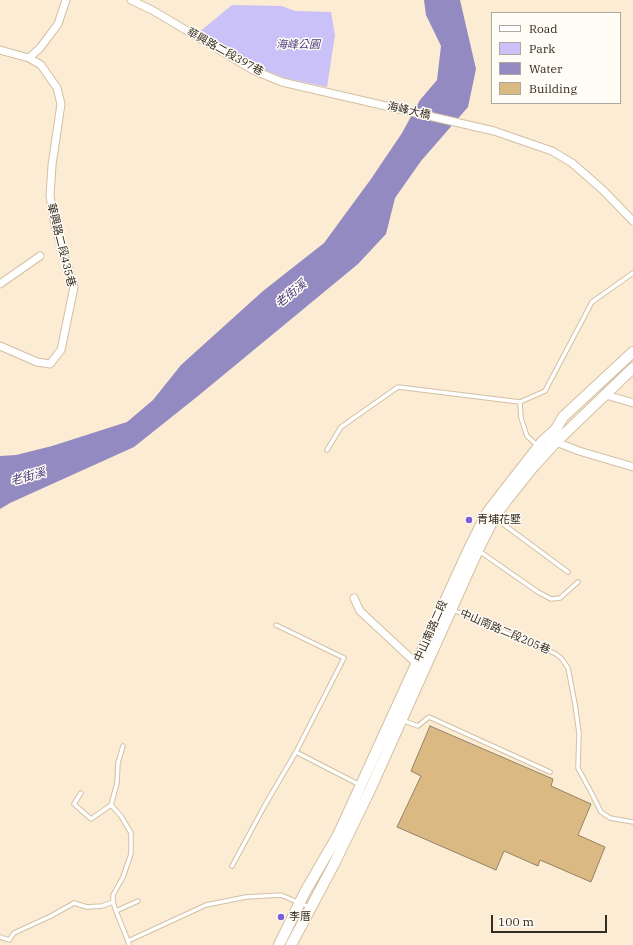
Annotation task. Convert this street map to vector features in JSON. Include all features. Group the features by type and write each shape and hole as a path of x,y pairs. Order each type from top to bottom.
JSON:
{"main road":[{"name":"中山南路二段","path":"291,945 334,864 370,790 417,664 478,550 500,496 539,446 556,430 564,417 633,352"},
{"name":"中山南路二段","path":"279,945 300,903 338,835 361,786 397,718 447,607 468,551 491,515 506,501 556,442 633,368"}],"street":[{"path":"0,50 29,58 40,48 58,24 66,0"},
{"name":"華興路二段397巷","path":"131,0 152,10 253,70 282,82 324,92"},
{"name":"華興路二段435巷","path":"0,346 37,362 50,364 61,350 74,287 55,226 50,196 52,165 61,104 57,88 41,65 29,58"},
{"name":"海峰大橋","path":"324,92 494,131 552,151 572,163 603,190 633,221"},
{"path":"0,284 40,256"},
{"path":"606,395 633,403"},
{"path":"556,442 579,451 633,467"},
{"path":"354,598 360,611 417,664"}],"lane":[{"path":"327,450 341,427 398,387 520,402 546,391 592,302 633,273"},
{"path":"520,402 521,418 527,436 539,446"},
{"path":"491,515 568,572"},
{"path":"478,550 538,592 551,599 560,598 578,582"},
{"name":"中山南路二段205巷","path":"447,607 556,654 562,659 568,668 576,711 579,733 578,768 601,812 610,818 633,822"},
{"path":"232,866 296,752 344,658 276,625"},
{"path":"397,718 418,726 429,717 550,772"},
{"path":"81,793 74,804 91,819 111,805 117,783 118,763 123,746"},
{"path":"296,752 361,786"},
{"path":"111,805 121,816 131,833 132,854 114,895 113,902 128,943 173,920 213,904 246,897 281,896 310,908"},
{"path":"116,911 138,901"},
{"path":"0,937 9,940 14,933 51,916 74,903 87,907 102,906 113,902"}],"green space":[{"name":"海峰公園","path":"232,5 282,6 295,11 331,12 335,35 327,87 285,78 254,66 198,33"}],"water":[{"name":"老街溪","path":"424,0 460,0 476,69 468,107 421,161 395,198 386,234 358,264 134,447 10,503 0,509 0,456 16,455 52,446 127,422 153,400 181,365 263,291 324,243 371,179 402,133 420,100 437,80 441,46 426,15"}],"building":[{"path":"430,726 553,779 551,786 591,804 578,835 605,847 591,882 540,860 538,866 504,851 496,870 397,827 421,776 411,771"}],"place":[{"name":"青埔花墅","path":"469,520"},
{"name":"李厝","path":"281,917"}]}
